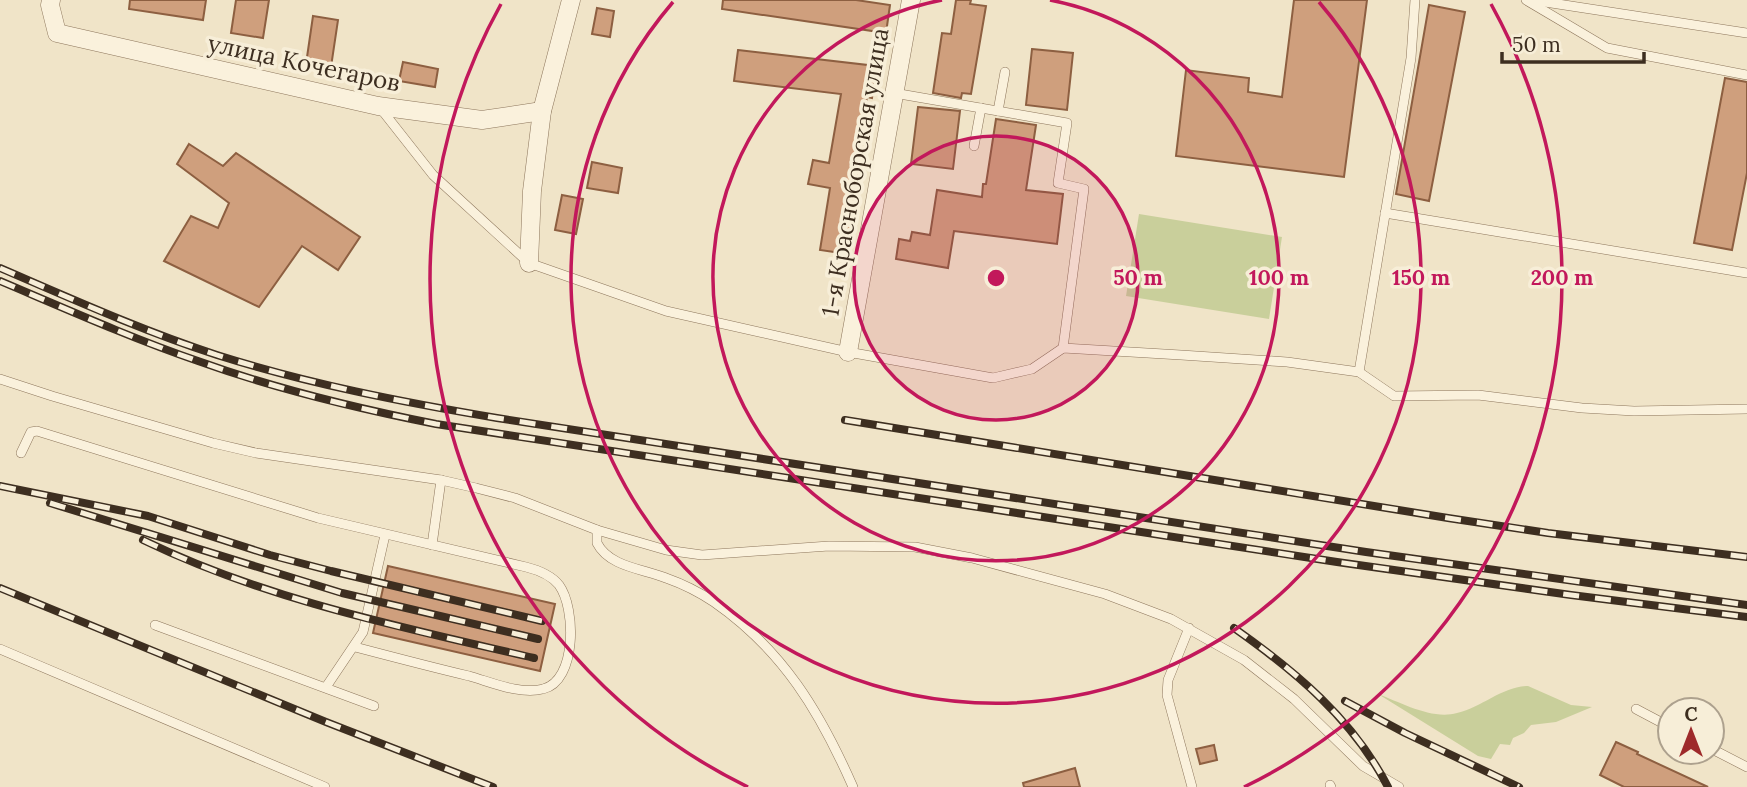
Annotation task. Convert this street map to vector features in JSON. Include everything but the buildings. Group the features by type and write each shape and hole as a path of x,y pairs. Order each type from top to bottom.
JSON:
{"street":[{"name":"улица Кочегаров","path":"51,0 57,33 378,106 482,120 542,111"},
{"path":"530,263 532,191 542,111 571,0"},
{"name":"1-я Красноборская улица","path":"848,352 911,0"}],"lane":[{"path":"1359,372 1411,58 1415,0"},
{"path":"1528,0 1747,33"},
{"path":"1528,0 1607,48 1747,75"},
{"path":"998,111 1005,72"},
{"path":"894,93 1067,123 1058,183 1084,189 1063,348"},
{"path":"378,106 433,176 530,263 666,311 848,352 992,377 1032,369 1063,348 1287,362 1359,372 1394,396 1478,395 1582,408 1634,411 1747,409"},
{"path":"974,146 981,108"},
{"path":"1385,213 1747,273"},
{"path":"0,379 224,446 441,480 515,498 597,530 666,550 702,555 829,546 932,549 1105,594 1138,605 1189,628 1244,660 1294,699 1363,766 1399,787"},
{"path":"22,453 31,432 37,431 318,518 539,571 558,584 569,611 572,632 565,666 552,685 543,689 522,689 355,647"},
{"path":"432,545 441,480"},
{"path":"597,530 597,543 606,555 692,589 750,629 791,674 805,694 835,745 853,787"},
{"path":"327,687 355,647 367,619 385,535"},
{"path":"155,625 374,706"},
{"path":"1189,628 1168,680 1167,695 1192,787"},
{"path":"0,649 325,787"},
{"path":"1636,709 1656,720"},
{"path":"1726,756 1747,767"}],"green space":[{"path":"1139,214 1282,237 1269,319 1126,296"},
{"path":"1528,686 1571,705 1592,707 1556,722 1531,725 1524,733 1513,738 1510,745 1500,744 1491,759 1478,756 1378,694 1417,710 1447,715 1466,710 1509,690"}],"railway":[{"path":"0,268 189,346 321,383 426,405 1366,552 1747,605"},
{"path":"0,281 123,333 227,371 316,397 436,424 1337,562 1747,617"},
{"path":"845,420 1448,518 1747,557"},
{"path":"0,486 148,516 270,555 542,621"},
{"path":"50,503 342,593 538,639"},
{"path":"143,540 190,561 286,596 385,623 534,658"},
{"path":"0,588 326,722 493,787"},
{"path":"1234,628 1279,661 1321,698 1358,740 1388,787"},
{"path":"1345,701 1405,733 1519,787"}]}
